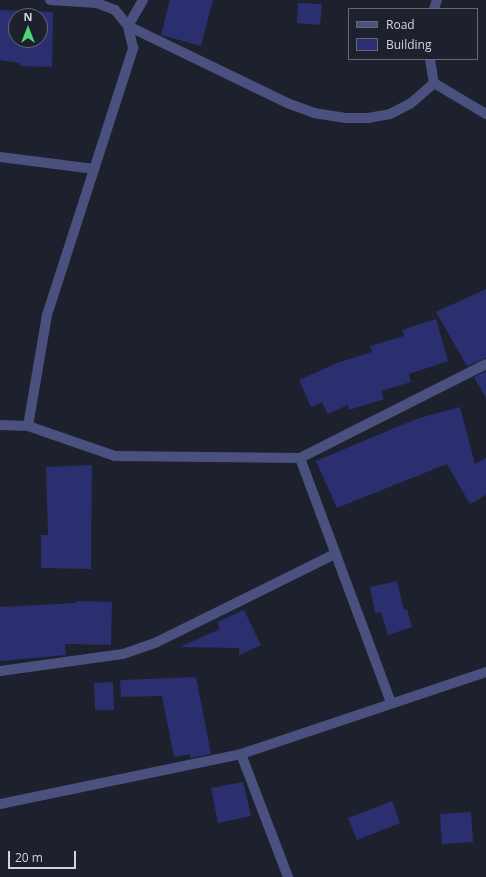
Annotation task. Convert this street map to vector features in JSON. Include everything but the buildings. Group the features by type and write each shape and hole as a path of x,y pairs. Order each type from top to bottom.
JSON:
{"street":[{"path":"50,0 97,3 115,10 128,26 287,103 314,113 346,118 368,118 390,114 410,104 434,83"},
{"path":"28,426 47,315 133,48 128,26 143,0"},
{"path":"430,60 434,83 486,114"},
{"path":"0,157 94,169"},
{"path":"0,425 28,426 116,456 300,458 486,364"},
{"path":"300,458 391,703"},
{"path":"0,671 123,654 157,642 335,554"},
{"path":"0,804 241,754 486,672"},
{"path":"241,754 288,877"}]}
